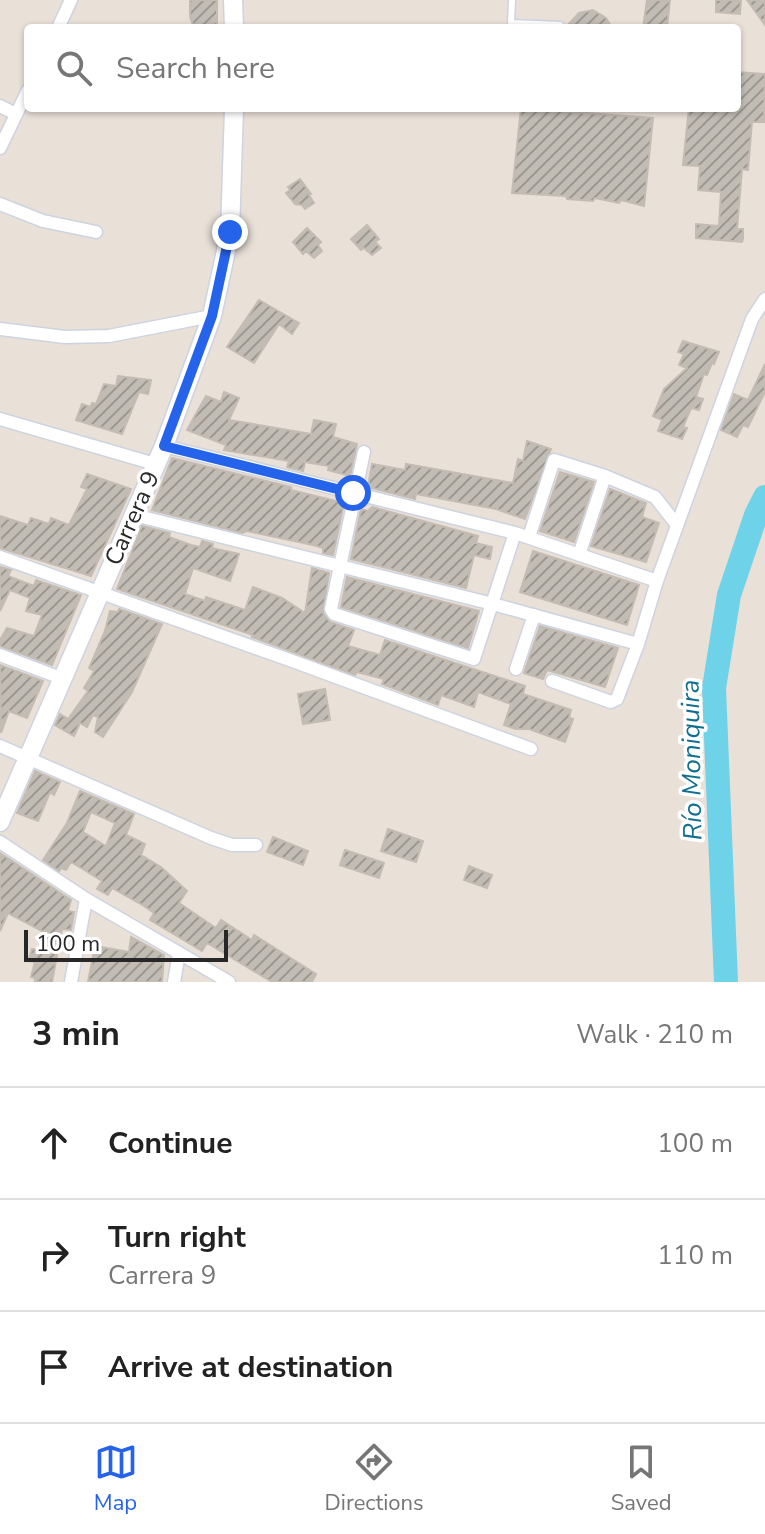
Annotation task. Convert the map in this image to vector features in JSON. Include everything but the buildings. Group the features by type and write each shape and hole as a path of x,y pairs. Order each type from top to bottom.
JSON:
{"main road":[{"path":"233,0 234,24"},
{"name":"Carrera 9","path":"0,822 164,446 212,316 230,232 234,112"}],"street":[{"path":"60,24 71,0"},
{"path":"0,148 24,98"},
{"path":"0,106 16,114"},
{"path":"0,204 43,221 96,232"},
{"path":"552,681 615,701 638,644 657,581 752,319 765,299"},
{"path":"0,329 65,337 109,336 212,316"},
{"path":"0,419 155,464"},
{"path":"164,446 515,533 657,581"},
{"path":"364,452 353,493 331,612 471,659 477,657 515,533"},
{"path":"529,537 554,460 605,476 655,497 677,525"},
{"path":"579,555 605,476"},
{"path":"134,515 493,604 638,644"},
{"path":"0,557 531,749"},
{"path":"516,669 534,615"},
{"path":"0,655 61,678"},
{"path":"0,746 211,838 232,845 256,845"},
{"path":"0,842 86,899 223,980"},
{"path":"71,982 86,899"},
{"path":"174,982 179,953"}],"lane":[{"path":"512,0 511,23 536,24"}],"waterway":[{"name":"Río Moniquira","path":"726,982 714,688 729,595 765,497"}],"route":[{"path":"230,232 212,316 164,446 353,493"}]}
